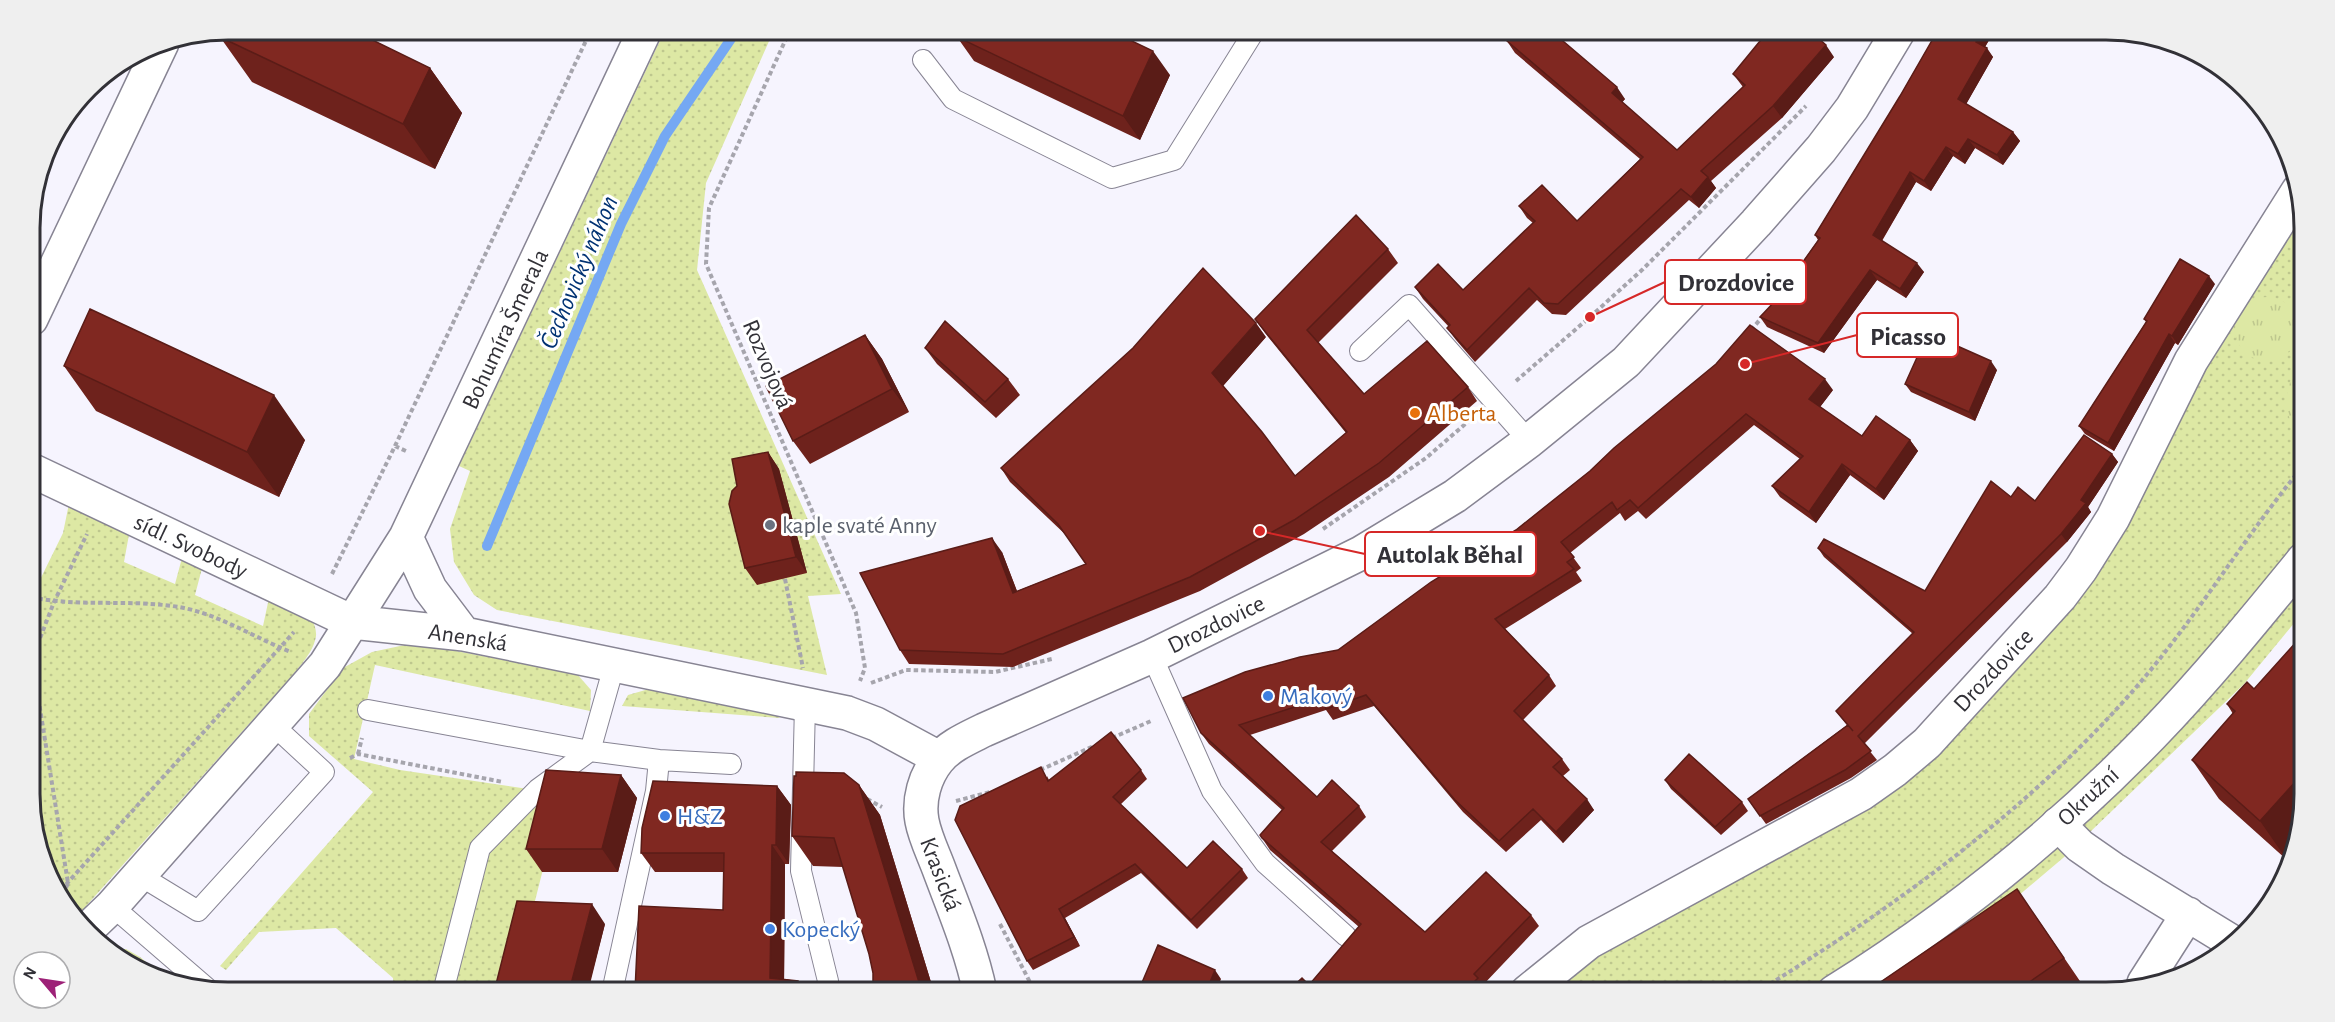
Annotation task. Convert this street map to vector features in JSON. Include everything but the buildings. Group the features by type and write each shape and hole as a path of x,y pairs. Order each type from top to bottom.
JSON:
{"street":[{"name":"Bohumíra Šmerala","path":"352,622 406,537 640,41"},
{"name":"Drozdovice","path":"939,758 959,743 984,730 1152,656 1370,547 1455,496 1529,441 1626,362 1748,232 1821,148 1852,108 1892,41"},
{"path":"41,298 156,55"},
{"name":"Drozdovice","path":"1540,981 1589,942 1861,794 1927,743 2060,597 2081,569 2113,518 2191,360 2292,200"},
{"name":"sídl. Svobody","path":"41,475 352,622"},
{"path":"406,537 430,589 464,634"},
{"name":"Okružní","path":"1850,981 1964,901 2058,824 2109,777 2190,695 2294,571"},
{"path":"101,917 325,665 352,622"},
{"name":"Anenská","path":"352,622 464,634 614,666 805,691 939,758"},
{"name":"Krasická","path":"939,758 928,776 921,796 921,820 969,951 977,982"},
{"path":"2058,824 2089,853 2226,938"},
{"path":"2148,977 2188,914"}],"lane":[{"path":"923,60 952,99 1112,178 1174,160 1248,41"},
{"path":"1360,351 1409,305 1529,441"},
{"path":"1152,656 1212,791 1265,863 1346,936"},
{"path":"446,982 480,848 538,789 590,751 614,666"},
{"path":"805,691 801,871 828,982"},
{"path":"368,710 590,751 660,760 731,764"},
{"path":"139,875 198,911 324,772 272,724"},
{"path":"614,982 656,791 660,760"},
{"path":"101,917 192,978"}],"path":[{"path":"65,886 316,605 395,446 586,41"},
{"name":"Rozvojová","path":"785,41 709,208 705,264 856,614 865,669 858,688 906,670 995,672 1061,657"},
{"path":"1320,531 1426,458 1590,317 1643,269 1812,100"},
{"path":"395,446 440,468"},
{"path":"1774,981 1869,921 1903,896 1983,834 2063,762 2130,694 2165,654 2294,479"},
{"path":"41,636 54,602 102,504"},
{"path":"785,579 805,691"},
{"path":"41,599 54,602 117,602 183,608 206,614 280,648"},
{"path":"41,715 68,883 66,887"}],"green space":[{"path":"660,41 769,41 706,183 697,270 841,594 808,596 827,675 497,610 474,595 454,562 450,529 470,471 459,466"},
{"path":"2294,225 2294,623 2244,684 2063,858 1948,955 1912,981 1561,981 1610,942 1900,787 2073,605 2209,348"},
{"path":"2261,297 2273,297 2290,306 2294,311 2294,347 2290,352 2273,361 2261,361 2244,352 2235,335 2235,323 2244,306"},
{"path":"2294,373 2293,427 2287,409 2287,400"},
{"path":"72,489 132,518 124,562 175,584 186,543 206,553 195,595 263,626 272,584 307,613 312,620 316,636 310,653 291,677 82,912 55,865 42,818 41,578 63,533"},
{"path":"414,643 577,674 591,690 590,711 375,665 354,759 400,770 562,794 515,982 393,982 393,978 336,928 259,932 226,970 220,966 373,792 309,736 309,714 343,668 372,652"},
{"path":"649,689 770,712 780,718 622,706 628,695"},
{"path":"124,949 126,949 145,961 135,956"}],"waterway":[{"name":"Čechovický náhon","path":"487,546 621,224 665,136 730,41"}],"place":[{"name":"Drozdovice","path":"1590,317"},
{"name":"Picasso","path":"1745,364"},
{"name":"Alberta","path":"1415,413"},
{"name":"kaple svaté Anny","path":"770,525"},
{"name":"Autolak Běhal","path":"1260,531"},
{"name":"Makový","path":"1268,696"},
{"name":"H&Z","path":"665,816"},
{"name":"Kopecký","path":"770,929"}]}
